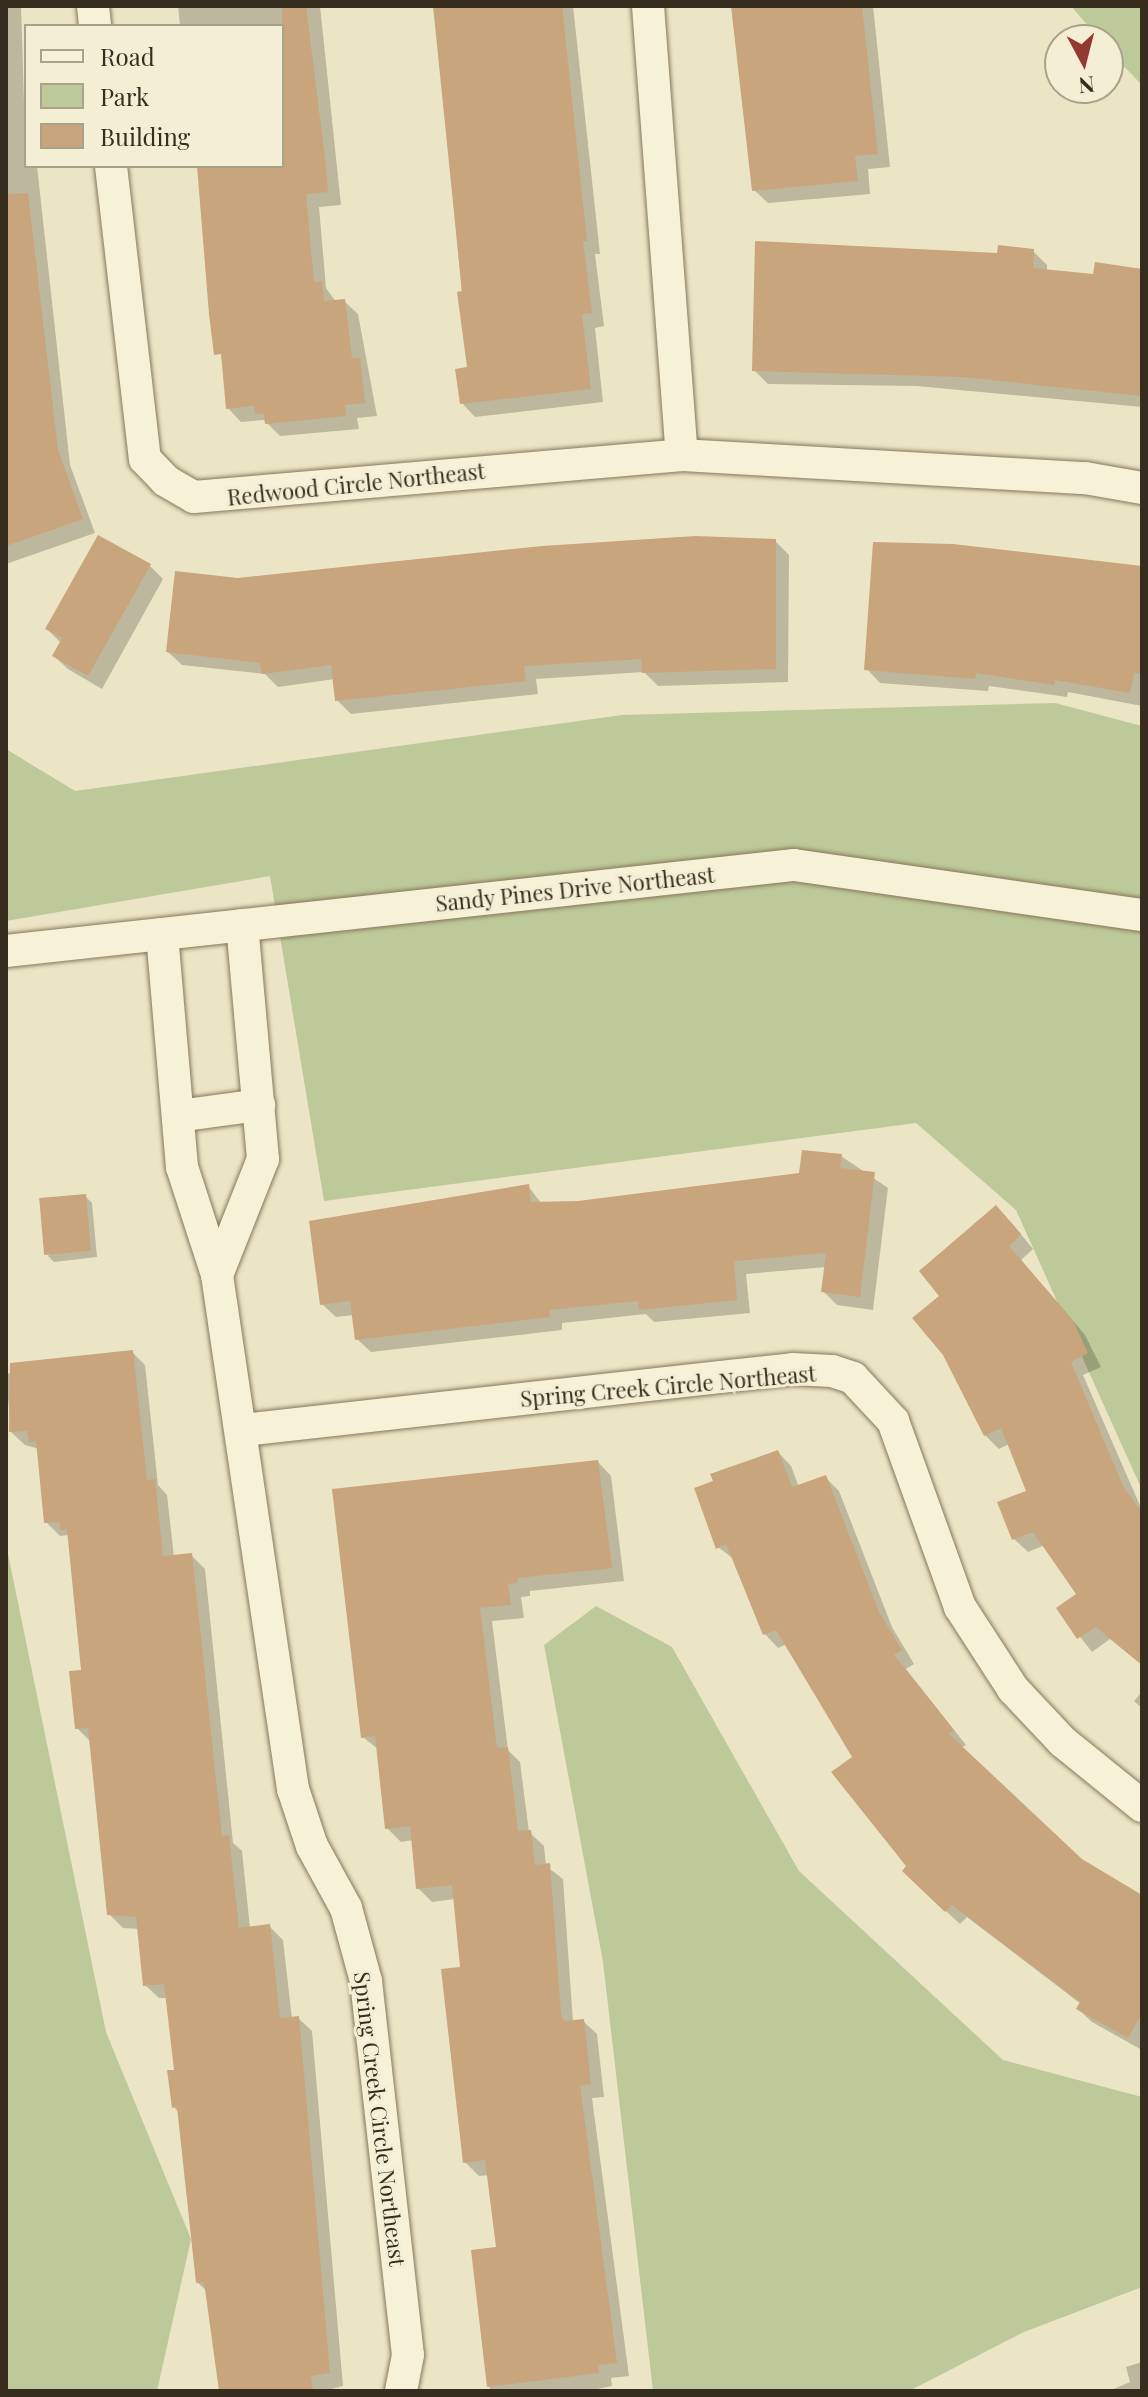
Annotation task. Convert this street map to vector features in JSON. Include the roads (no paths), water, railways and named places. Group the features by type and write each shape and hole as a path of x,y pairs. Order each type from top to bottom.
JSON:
{"street":[{"path":"648,6 682,455"},
{"name":"Redwood Circle Northeast","path":"111,168 145,459 166,481 194,497 682,455 1085,478 1142,488"},
{"name":"Sandy Pines Drive Northeast","path":"6,951 794,865 1142,915"},
{"path":"217,1275 263,1159 242,925"},
{"name":"Spring Creek Circle Northeast","path":"162,934 182,1167 217,1275 243,1430 293,1789 312,1846 346,1908 366,1981 408,2355 401,2391"},
{"path":"178,1116 259,1105"},
{"name":"Spring Creek Circle Northeast","path":"243,1430 793,1369 832,1371 853,1378 893,1421 960,1607 1013,1689 1063,1742 1142,1806"}]}
